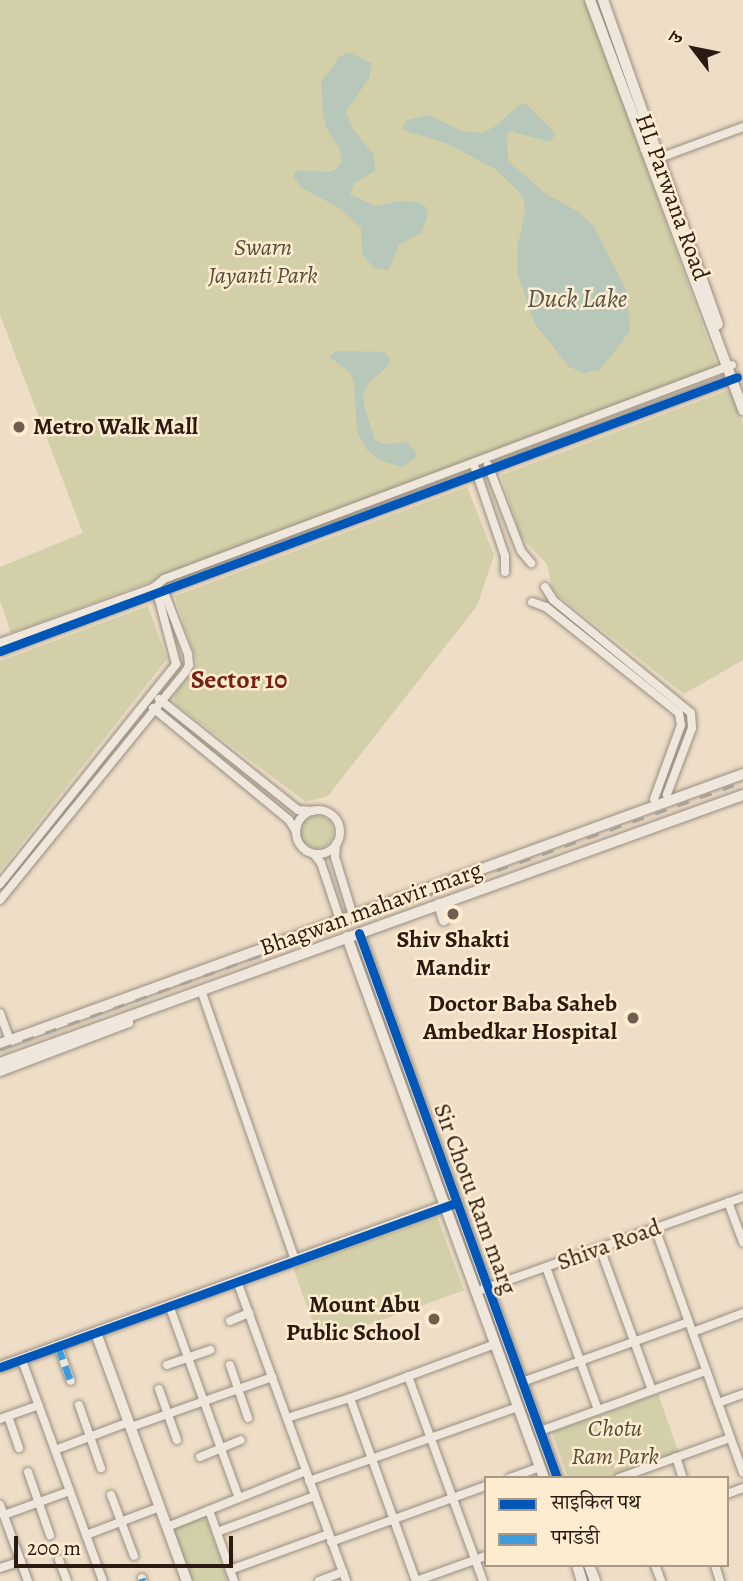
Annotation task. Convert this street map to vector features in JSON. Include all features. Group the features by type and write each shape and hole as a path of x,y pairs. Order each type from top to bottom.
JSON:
{"street":[{"path":"0,643 730,366 590,0"},
{"name":"HL Parwana Road","path":"603,0 734,378 743,393"},
{"path":"659,158 743,127"},
{"path":"0,651 734,378 743,410"},
{"path":"486,459 521,551 531,563"},
{"path":"474,464 505,556 505,572"},
{"path":"0,884 154,695 176,664 155,593 159,583"},
{"path":"545,587 553,600 691,713 692,728 667,794"},
{"path":"0,900 190,665 164,592"},
{"path":"532,603 546,607 679,713 681,725 654,799"},
{"path":"154,695 298,810 326,812 335,819 340,832 335,857 353,916"},
{"path":"147,702 289,820 300,845 314,854 321,863 340,920"},
{"name":"Bhagwan mahavir marg","path":"5,1042 743,774"},
{"name":"Bhagwan mahavir marg","path":"0,1063 439,904 565,864 743,795"},
{"path":"296,831 302,818 313,811"},
{"path":"314,854 327,852 336,844"},
{"path":"439,904 444,920"},
{"name":"Sir Chotu Ram marg","path":"359,933 450,1205"},
{"name":"Sir Chotu Ram marg","path":"347,937 481,1290 522,1382 556,1476"},
{"path":"201,990 295,1260"},
{"path":"100,1007 107,1024"},
{"path":"0,1013 5,1042"},
{"path":"0,1072 129,1023 129,1016"},
{"name":"Shiva Road","path":"481,1290 743,1197"},
{"path":"728,1202 743,1242"},
{"path":"0,1367 450,1205"},
{"path":"656,1228 743,1473"},
{"path":"600,1248 652,1390"},
{"path":"546,1267 597,1410"},
{"path":"237,1281 344,1577 319,1581"},
{"name":"Sir Chotu Ram marg","path":"481,1290 495,1344 542,1472"},
{"path":"169,1305 239,1498"},
{"path":"230,1321 249,1313"},
{"path":"693,1332 743,1313"},
{"path":"522,1382 689,1322"},
{"path":"96,1333 187,1581"},
{"path":"287,1418 350,1398 495,1344"},
{"path":"58,1346 71,1381"},
{"path":"167,1365 210,1350"},
{"path":"22,1360 86,1535 99,1580"},
{"path":"230,1365 247,1418"},
{"path":"540,1431 706,1371"},
{"path":"408,1376 482,1581"},
{"path":"55,1450 90,1436 168,1414 272,1377"},
{"path":"159,1390 177,1440"},
{"path":"718,1403 743,1394"},
{"path":"350,1398 416,1581 484,1557"},
{"path":"19,1448 4,1418 38,1405"},
{"path":"79,1405 101,1468"},
{"path":"167,1527 239,1498 372,1458 518,1406"},
{"path":"624,1476 730,1437"},
{"path":"200,1457 241,1440"},
{"path":"676,1457 683,1476"},
{"path":"28,1472 50,1535"},
{"path":"521,1476 542,1472"},
{"path":"230,1570 394,1519 484,1487"},
{"path":"4,1515 70,1491"},
{"path":"111,1495 134,1556"},
{"path":"217,1532 315,1496"},
{"path":"0,1505 28,1581"},
{"path":"86,1535 160,1507"},
{"path":"209,1510 234,1581"},
{"path":"59,1560 67,1581"},
{"path":"0,1569 21,1561"}],"green space":[{"name":"Swarn Jayanti Park","path":"0,0 587,0 719,372 11,633 0,601 0,567 83,533 0,315"},
{"path":"731,389 743,424 743,660 684,694 553,591 547,564 521,537 501,475"},
{"path":"467,487 494,555 477,606 328,796 306,802 175,704 174,695 197,663 175,596"},
{"path":"148,606 167,659 0,871 0,661"},
{"path":"317,816 329,820 333,832 329,844 317,848 305,844 301,832 305,820"},
{"path":"437,1216 464,1290 320,1343 293,1268"},
{"name":"Chotu Ram Park","path":"658,1394 679,1453 616,1476 567,1476 552,1432"},
{"path":"205,1515 228,1581 188,1581 170,1528"}],"water":[{"path":"350,53 372,63 369,78 346,112 352,128 374,155 375,171 354,183 350,194 375,206 401,201 418,202 426,207 428,215 421,233 399,245 389,270 375,269 362,254 361,228 341,209 302,188 293,177 297,170 332,172 342,163 340,150 327,129 323,116 321,82 340,56"},
{"name":"Duck Lake","path":"525,103 556,134 550,142 510,131 507,135 508,161 546,194 579,212 594,227 627,292 630,331 601,369 584,373 569,367 535,324 517,272 517,248 525,213 524,199 515,188 495,169 448,144 402,130 406,121 431,116 461,131 482,133"},
{"path":"336,351 384,352 390,358 387,367 368,384 363,394 364,405 375,440 382,444 406,442 416,452 415,458 402,467 382,461 366,449 357,431 354,382 350,372 329,357"}],"railway":[{"path":"0,1049 743,782"}],"marked path":[{"path":"58,1346 71,1381"}],"cycle path":[{"path":"0,651 737,377"},
{"path":"359,933 556,1476"},
{"path":"0,1367 455,1203"}],"place":[{"name":"Metro Walk Mall","path":"19,427"},
{"name":"Shiv Shakti Mandir","path":"453,914"},
{"name":"Doctor Baba Saheb Ambedkar Hospital","path":"633,1018"},
{"name":"Mount Abu Public School","path":"434,1319"}],"district":[{"name":"Sector 10","path":"239,680"}]}
